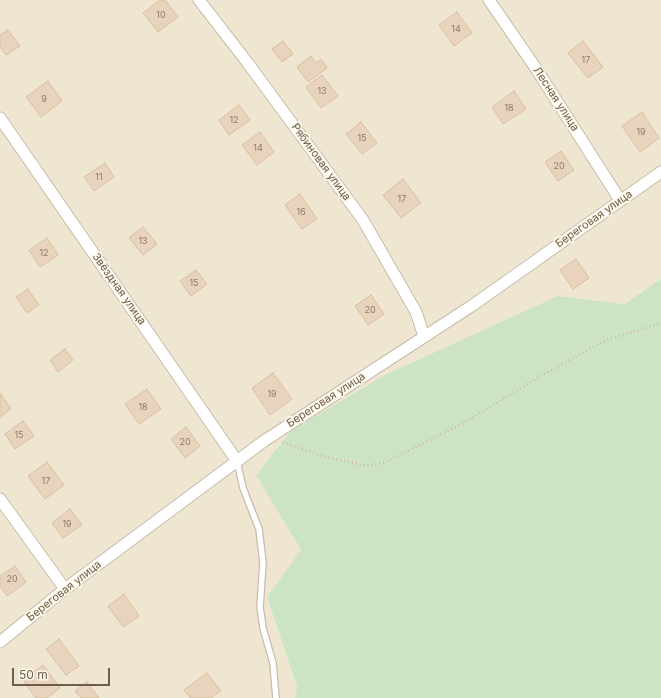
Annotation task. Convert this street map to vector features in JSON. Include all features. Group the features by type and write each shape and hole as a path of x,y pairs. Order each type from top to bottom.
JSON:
{"street":[{"name":"Рябиновая улица","path":"199,0 247,62 363,220 416,312 424,336"},
{"name":"Лесная улица","path":"489,0 535,67 620,200"},
{"name":"Звёздная улица","path":"0,118 237,461"},
{"name":"Береговая улица","path":"0,642 65,589 264,441 472,305 661,172"},
{"path":"0,499 65,589"}],"lane":[{"path":"237,461 243,488 259,528 263,563 260,608 263,628 273,662 276,698"}],"path":[{"path":"264,441 282,442 318,454 367,466 386,462 465,422 539,377 604,341 661,323"}],"shaded area":[{"path":"0,0 661,0 661,279 624,304 558,296 257,475 301,551 267,597 297,687 295,698 0,698"}],"green space":[{"path":"661,279 661,698 295,698 297,687 267,597 301,550 256,475 292,430 387,374 558,296 624,304"}],"building":[{"path":"160,0 165,0 178,17 158,32 143,13"},
{"path":"457,12 472,33 454,46 439,25"},
{"path":"8,30 20,46 6,55 0,47 0,35"},
{"path":"283,41 293,54 282,62 272,49"},
{"path":"583,41 603,67 588,78 568,53"},
{"path":"311,56 316,63 321,59 327,68 308,82 297,67"},
{"path":"322,75 338,96 321,108 306,87"},
{"path":"48,81 62,101 41,117 26,97"},
{"path":"514,91 526,109 503,124 492,107"},
{"path":"239,105 250,120 229,135 219,120"},
{"path":"642,112 659,138 640,152 622,126"},
{"path":"361,122 377,143 362,154 346,134"},
{"path":"260,132 274,152 257,165 242,145"},
{"path":"561,151 574,170 558,181 545,162"},
{"path":"105,163 114,177 94,191 84,177"},
{"path":"403,179 421,203 401,218 383,195"},
{"path":"300,194 317,219 302,229 285,205"},
{"path":"143,227 157,244 143,255 129,238"},
{"path":"47,238 58,255 40,267 29,250"},
{"path":"576,259 589,278 573,289 560,270"},
{"path":"196,270 207,284 191,296 180,281"},
{"path":"28,289 39,305 27,313 16,297"},
{"path":"371,295 384,314 368,325 355,306"},
{"path":"65,349 73,360 58,372 50,360"},
{"path":"273,373 292,399 270,415 252,388"},
{"path":"147,389 161,409 139,424 125,404"},
{"path":"1,394 11,409 0,417 0,395"},
{"path":"23,421 34,436 15,449 5,434"},
{"path":"186,427 200,446 185,458 171,439"},
{"path":"47,462 64,485 45,499 28,476"},
{"path":"70,509 82,525 63,538 52,523"},
{"path":"15,566 26,582 7,596 0,586 0,576"},
{"path":"124,594 139,616 123,627 108,606"},
{"path":"59,639 79,666 66,675 46,649"},
{"path":"43,665 60,688 47,698 36,698 23,680"},
{"path":"207,673 221,691 211,698 190,698 184,690"},
{"path":"87,682 99,698 81,698 75,691"}]}
